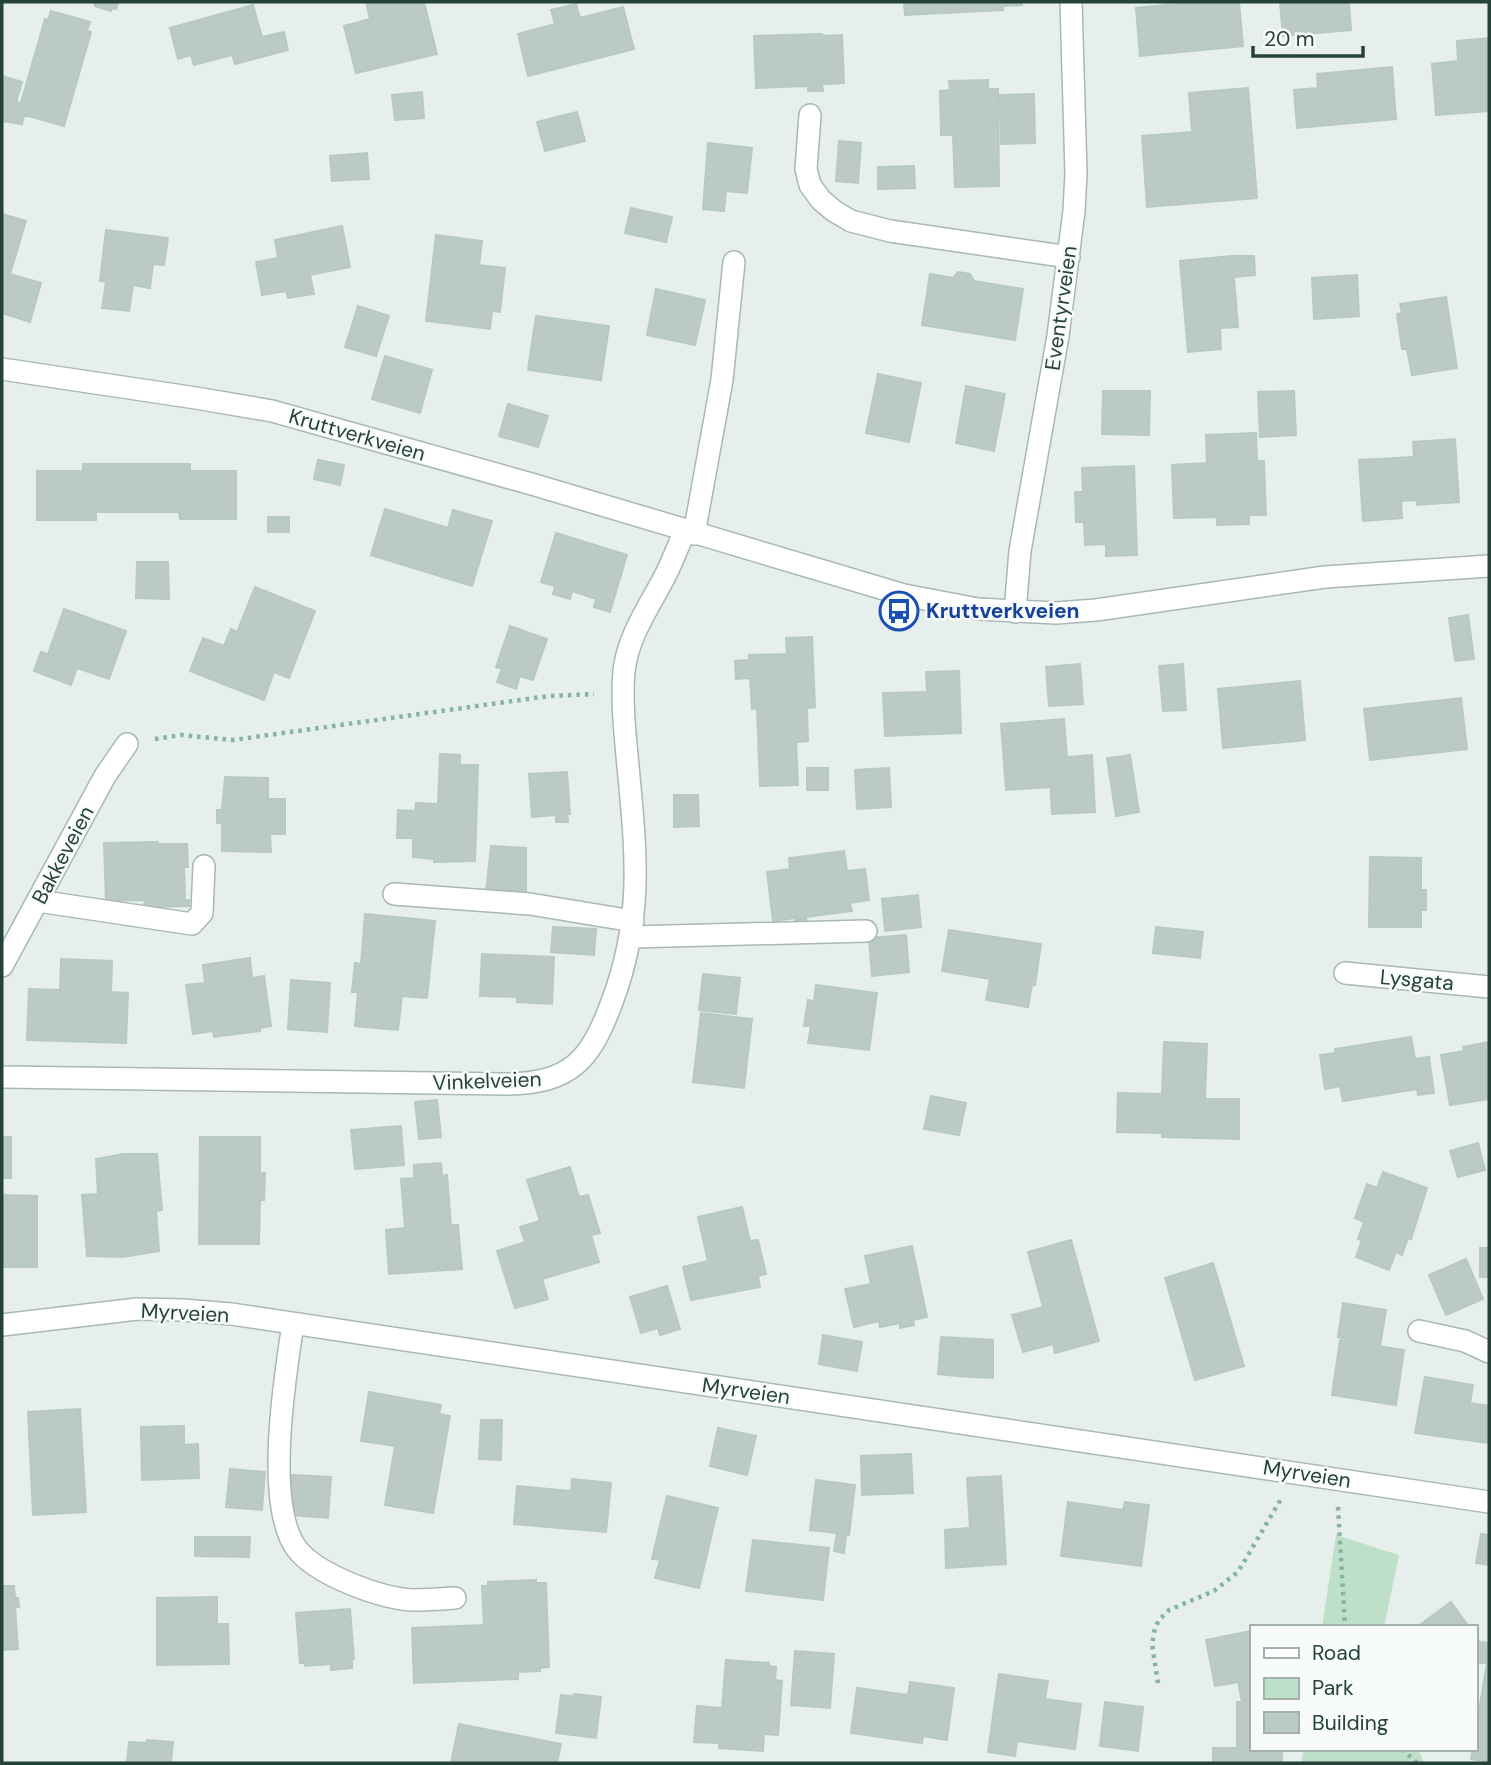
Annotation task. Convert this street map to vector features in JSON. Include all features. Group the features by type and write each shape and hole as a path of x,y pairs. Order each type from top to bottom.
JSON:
{"street":[{"name":"Eventyrveien","path":"1015,612 1020,551 1058,336 1069,257 1076,173 1071,2"},
{"path":"810,116 806,169 810,185 821,200 842,216 890,230 1069,257"},
{"name":"Vinkelveien","path":"2,1077 506,1084 549,1080 578,1064 601,1031 621,978 632,929 636,870 623,693 624,669 637,626 689,532 722,380 734,262"},
{"name":"Kruttverkveien","path":"2,369 272,411 534,485 904,595 941,603 1015,612 1096,610 1325,577 1489,566"},
{"name":"Bakkeveien","path":"2,966 105,776 127,744"},
{"path":"38,901 192,924 202,913 204,866"},
{"path":"394,894 530,904 591,912 632,929 866,931"},
{"name":"Lysgata","path":"1345,973 1489,987"},
{"name":"Myrveien","path":"2,1325 88,1313 137,1310 207,1312 1489,1502"},
{"path":"293,1324 281,1434 280,1494 284,1522 297,1549 325,1572 374,1591 410,1600 455,1598"},
{"path":"1419,1331 1465,1341 1489,1352"}],"path":[{"path":"127,744 181,735 233,740 549,696 623,693"},
{"path":"1158,1683 1152,1644 1155,1628 1160,1620 1169,1611 1214,1591 1238,1572 1283,1495 1290,1472"},
{"path":"1336,1478 1345,1625"},
{"path":"1404,1751 1417,1763"}],"green space":[{"path":"1336,1535 1399,1555 1384,1625 1322,1625"},
{"path":"1304,1751 1419,1751 1424,1763 1301,1763"}],"building":[{"path":"90,2 118,2 116,9 112,8 111,11"},
{"path":"366,2 424,2 437,54 356,73 344,26 370,19"},
{"path":"904,2 1022,2 1022,5 1003,6 1003,10 905,15"},
{"path":"1197,2 1239,2 1243,46 1140,56 1136,8"},
{"path":"1280,2 1349,2 1351,30 1283,36"},
{"path":"576,4 580,18 623,7 634,49 528,76 518,34 555,24 551,10"},
{"path":"253,5 262,37 284,32 288,50 235,64 232,55 194,65 191,55 178,59 170,28"},
{"path":"51,11 90,22 87,31 91,32 64,126 18,113 45,19 48,20"},
{"path":"842,35 844,83 822,85 823,91 808,91 808,86 756,88 754,36"},
{"path":"1489,38 1489,111 1436,115 1432,64 1458,61 1457,41"},
{"path":"1392,67 1396,119 1297,128 1294,90 1318,88 1317,74"},
{"path":"2,76 22,82 16,102 21,103 18,113 24,115 22,124 2,121"},
{"path":"988,80 988,89 998,89 999,186 955,187 953,135 941,135 940,91 950,90 949,81"},
{"path":"1248,88 1257,198 1147,207 1142,136 1192,132 1189,93"},
{"path":"422,92 424,118 395,120 392,95"},
{"path":"1034,94 1035,143 1001,144 1000,95"},
{"path":"577,112 585,141 545,151 537,122"},
{"path":"839,141 861,143 858,183 836,181"},
{"path":"708,143 752,148 747,193 726,191 724,211 703,209"},
{"path":"367,153 369,179 332,181 330,156"},
{"path":"914,166 915,188 878,189 878,167"},
{"path":"631,208 672,217 666,242 625,233"},
{"path":"2,214 26,221 10,274 41,283 30,322 2,313"},
{"path":"342,226 350,267 310,275 314,294 288,298 286,291 262,295 256,262 278,258 275,240"},
{"path":"106,230 168,238 164,265 153,264 150,288 133,285 129,311 102,308 106,282 100,281"},
{"path":"436,235 482,241 479,265 505,268 500,312 492,311 490,329 426,321"},
{"path":"1254,256 1255,275 1234,277 1238,327 1220,328 1221,349 1188,352 1180,261"},
{"path":"958,272 970,274 974,281 1023,289 1015,340 922,325 930,274 953,278"},
{"path":"1357,275 1359,316 1314,319 1312,278"},
{"path":"656,289 705,300 695,345 647,335"},
{"path":"1446,297 1457,368 1412,375 1407,349 1402,349 1397,314 1402,313 1400,304"},
{"path":"358,306 389,316 376,356 345,347"},
{"path":"536,316 609,326 601,380 528,370"},
{"path":"385,356 432,370 420,413 372,399"},
{"path":"878,374 921,383 909,442 866,433"},
{"path":"966,386 1005,394 994,451 956,443"},
{"path":"1103,391 1150,391 1149,435 1102,434"},
{"path":"1294,391 1296,435 1260,437 1258,392"},
{"path":"508,404 548,416 538,447 499,436"},
{"path":"1256,433 1257,461 1264,461 1266,515 1249,515 1249,524 1217,525 1217,517 1174,518 1172,465 1207,463 1206,435"},
{"path":"1455,439 1459,502 1417,505 1417,500 1401,501 1402,518 1363,521 1359,460 1414,457 1413,442"},
{"path":"318,460 344,465 340,485 314,479"},
{"path":"83,464 137,464 137,512 96,512 96,520 37,520 37,471 83,471"},
{"path":"137,464 190,464 190,471 236,471 236,519 180,519 179,512 137,512"},
{"path":"1134,466 1137,555 1106,556 1106,544 1085,545 1084,522 1076,522 1075,492 1083,492 1082,468"},
{"path":"385,509 448,528 453,510 492,521 472,586 371,555"},
{"path":"268,517 289,517 289,532 268,532"},
{"path":"556,533 627,555 610,612 594,607 596,599 572,591 570,599 553,594 555,586 541,582"},
{"path":"137,562 168,562 169,599 136,598"},
{"path":"255,587 315,611 289,678 274,672 264,700 190,671 203,638 224,646 231,629 237,632"},
{"path":"64,609 126,631 109,679 77,668 71,685 34,671 41,652 48,654"},
{"path":"1468,615 1474,659 1455,661 1449,618"},
{"path":"510,626 547,639 533,680 520,676 516,689 497,682 502,669 496,667"},
{"path":"812,637 815,707 807,708 808,741 796,742 798,785 760,786 757,708 752,709 750,678 736,679 735,661 749,660 749,655 787,654 786,638"},
{"path":"1080,664 1083,704 1049,706 1046,667"},
{"path":"1183,664 1186,710 1163,711 1159,666"},
{"path":"959,671 961,733 885,736 883,693 927,692 926,672"},
{"path":"1300,681 1305,740 1223,748 1218,689"},
{"path":"1461,698 1467,749 1370,760 1364,709"},
{"path":"1064,719 1067,757 1049,761 1051,787 1006,790 1001,724"},
{"path":"440,754 460,755 460,765 478,765 475,861 434,862 434,859 413,857 413,838 397,838 398,810 415,811 416,803 438,804"},
{"path":"1092,755 1095,812 1052,814 1049,761"},
{"path":"1130,755 1139,812 1116,816 1107,758"},
{"path":"807,768 828,768 828,790 807,790"},
{"path":"889,768 891,807 857,809 855,770"},
{"path":"567,772 570,814 567,814 568,822 556,822 556,815 532,817 529,774"},
{"path":"225,777 268,778 268,799 285,799 285,834 270,834 271,852 222,851 222,823 217,823 217,810 222,810"},
{"path":"674,795 698,795 699,826 674,827"},
{"path":"104,843 187,844 188,867 184,867 185,900 189,900 189,906 144,907 145,900 106,901"},
{"path":"491,846 526,848 526,894 486,892"},
{"path":"844,851 847,871 865,869 869,900 850,903 852,911 806,917 807,924 796,925 795,918 773,921 767,872 790,869 789,858"},
{"path":"1370,857 1421,858 1421,890 1426,890 1426,910 1421,910 1421,927 1369,927"},
{"path":"918,895 921,927 885,931 882,899"},
{"path":"365,914 435,921 427,998 402,996 398,1030 355,1026 358,992 352,992 355,963 361,964"},
{"path":"553,927 596,929 594,955 551,952"},
{"path":"1156,927 1203,932 1200,958 1153,953"},
{"path":"949,930 1041,944 1035,985 1032,985 1028,1007 986,1000 990,979 942,971"},
{"path":"906,935 909,972 872,976 869,938"},
{"path":"482,954 554,957 552,1004 517,1002 517,997 480,996"},
{"path":"250,958 252,978 264,976 271,1026 260,1028 260,1031 214,1037 213,1031 193,1034 186,985 205,983 203,965"},
{"path":"61,959 112,961 111,992 128,993 126,1043 27,1040 29,989 60,990"},
{"path":"703,974 740,978 736,1014 699,1010"},
{"path":"291,980 330,983 327,1032 288,1029"},
{"path":"816,985 877,993 869,1050 808,1043 811,1026 804,1026 808,1000 814,1001"},
{"path":"701,1013 752,1019 744,1088 693,1082"},
{"path":"1411,1037 1415,1059 1429,1057 1434,1093 1418,1095 1417,1089 1343,1101 1340,1086 1325,1089 1320,1055 1335,1053 1335,1049"},
{"path":"1164,1042 1207,1044 1205,1099 1239,1099 1239,1139 1162,1137 1162,1133 1117,1132 1118,1093 1162,1094"},
{"path":"1489,1042 1489,1099 1450,1105 1441,1055 1464,1051 1463,1047"},
{"path":"931,1096 966,1103 959,1135 924,1129"},
{"path":"437,1100 441,1137 419,1139 415,1102"},
{"path":"401,1126 404,1165 355,1169 351,1130"},
{"path":"2,1137 11,1137 11,1178 2,1178"},
{"path":"200,1137 260,1137 260,1173 265,1173 264,1200 260,1200 259,1244 199,1244"},
{"path":"1478,1143 1485,1170 1458,1177 1450,1151"},
{"path":"123,1154 157,1154 162,1210 156,1211 159,1251 123,1257 87,1256 82,1195 98,1194 96,1159"},
{"path":"441,1163 442,1176 447,1175 451,1225 458,1225 462,1269 389,1274 386,1230 405,1228 401,1179 414,1178 414,1165"},
{"path":"570,1167 579,1197 588,1195 600,1233 591,1235 599,1262 542,1279 548,1299 515,1308 497,1251 525,1242 520,1227 540,1221 527,1180"},
{"path":"1383,1172 1427,1188 1411,1239 1408,1238 1402,1255 1396,1252 1389,1270 1356,1257 1364,1222 1355,1218 1367,1184 1377,1188"},
{"path":"2,1195 37,1196 37,1267 2,1267"},
{"path":"742,1207 750,1241 758,1240 766,1274 758,1276 760,1287 691,1300 683,1267 708,1261 698,1217"},
{"path":"1071,1240 1099,1341 1055,1353 1053,1344 1023,1352 1012,1315 1043,1307 1028,1252"},
{"path":"912,1246 927,1317 913,1320 914,1325 900,1328 900,1323 880,1327 879,1321 854,1327 845,1289 871,1284 865,1256"},
{"path":"1480,1248 1489,1248 1489,1277 1480,1277"},
{"path":"1466,1259 1483,1299 1446,1315 1429,1275"},
{"path":"1213,1263 1244,1366 1195,1380 1165,1278"},
{"path":"667,1286 680,1329 660,1335 658,1328 641,1333 630,1297"},
{"path":"1343,1303 1386,1310 1380,1346 1338,1337"},
{"path":"823,1335 862,1342 857,1371 819,1364"},
{"path":"941,1337 959,1338 956,1376 938,1374"},
{"path":"959,1338 993,1340 993,1378 956,1376"},
{"path":"1340,1340 1404,1350 1396,1405 1332,1395"},
{"path":"1425,1377 1473,1385 1470,1403 1489,1406 1489,1443 1415,1433"},
{"path":"369,1392 441,1405 439,1414 395,1446 361,1441"},
{"path":"80,1409 86,1512 33,1515 28,1412"},
{"path":"439,1414 450,1416 433,1513 385,1505 395,1446"},
{"path":"481,1420 502,1420 501,1460 479,1459"},
{"path":"184,1426 184,1445 198,1444 199,1478 142,1480 141,1427"},
{"path":"718,1428 756,1436 747,1475 710,1466"},
{"path":"911,1454 913,1493 862,1495 861,1456"},
{"path":"230,1469 265,1472 262,1510 226,1507"},
{"path":"292,1475 331,1477 328,1518 290,1515"},
{"path":"1001,1476 1006,1564 946,1568 945,1530 970,1528 967,1478"},
{"path":"572,1479 611,1483 606,1532 514,1524 517,1486 571,1491"},
{"path":"816,1480 855,1485 844,1553 834,1551 837,1533 810,1530"},
{"path":"667,1496 718,1508 699,1588 655,1578 660,1560 652,1559"},
{"path":"1068,1502 1123,1510 1125,1502 1149,1505 1141,1566 1061,1556"},
{"path":"1481,1534 1489,1535 1489,1565 1476,1563"},
{"path":"195,1537 250,1537 249,1557 195,1556"},
{"path":"753,1540 829,1548 823,1600 746,1591"},
{"path":"536,1580 536,1583 546,1583 549,1667 540,1668 540,1671 518,1672 518,1679 414,1683 412,1628 484,1625 482,1586 488,1586 488,1582"},
{"path":"2,1586 14,1586 15,1598 18,1598 19,1607 15,1607 18,1649 2,1650"},
{"path":"217,1597 217,1624 228,1624 229,1664 157,1665 157,1598"},
{"path":"1451,1602 1468,1625 1420,1625"},
{"path":"350,1609 354,1659 352,1668 331,1670 331,1664 305,1666 305,1663 300,1663 296,1613"},
{"path":"1250,1631 1250,1702 1242,1702 1238,1682 1215,1686 1206,1640"},
{"path":"1477,1638 1480,1642 1489,1643 1489,1762 1471,1759 1473,1751 1477,1751 1477,1723 1487,1663 1477,1663"},
{"path":"795,1651 834,1654 830,1708 791,1705"},
{"path":"726,1660 769,1663 769,1666 776,1667 775,1680 782,1681 778,1735 764,1734 763,1751 719,1748 719,1743 694,1742 697,1706 722,1708"},
{"path":"999,1674 1048,1681 1045,1699 1081,1704 1075,1749 1017,1741 1015,1756 988,1752"},
{"path":"910,1682 954,1688 947,1740 923,1736 922,1743 851,1733 857,1688 908,1695"},
{"path":"561,1695 601,1697 596,1738 556,1733"},
{"path":"1105,1702 1143,1707 1138,1751 1100,1746"},
{"path":"1237,1702 1250,1702 1250,1751 1282,1751 1282,1763 1213,1763 1213,1748 1237,1748"},
{"path":"459,1724 561,1744 557,1763 451,1763"},
{"path":"147,1740 173,1742 171,1763 127,1763 129,1742 146,1743"}],"place":[{"name":"Kruttverkveien","path":"899,611"}]}
